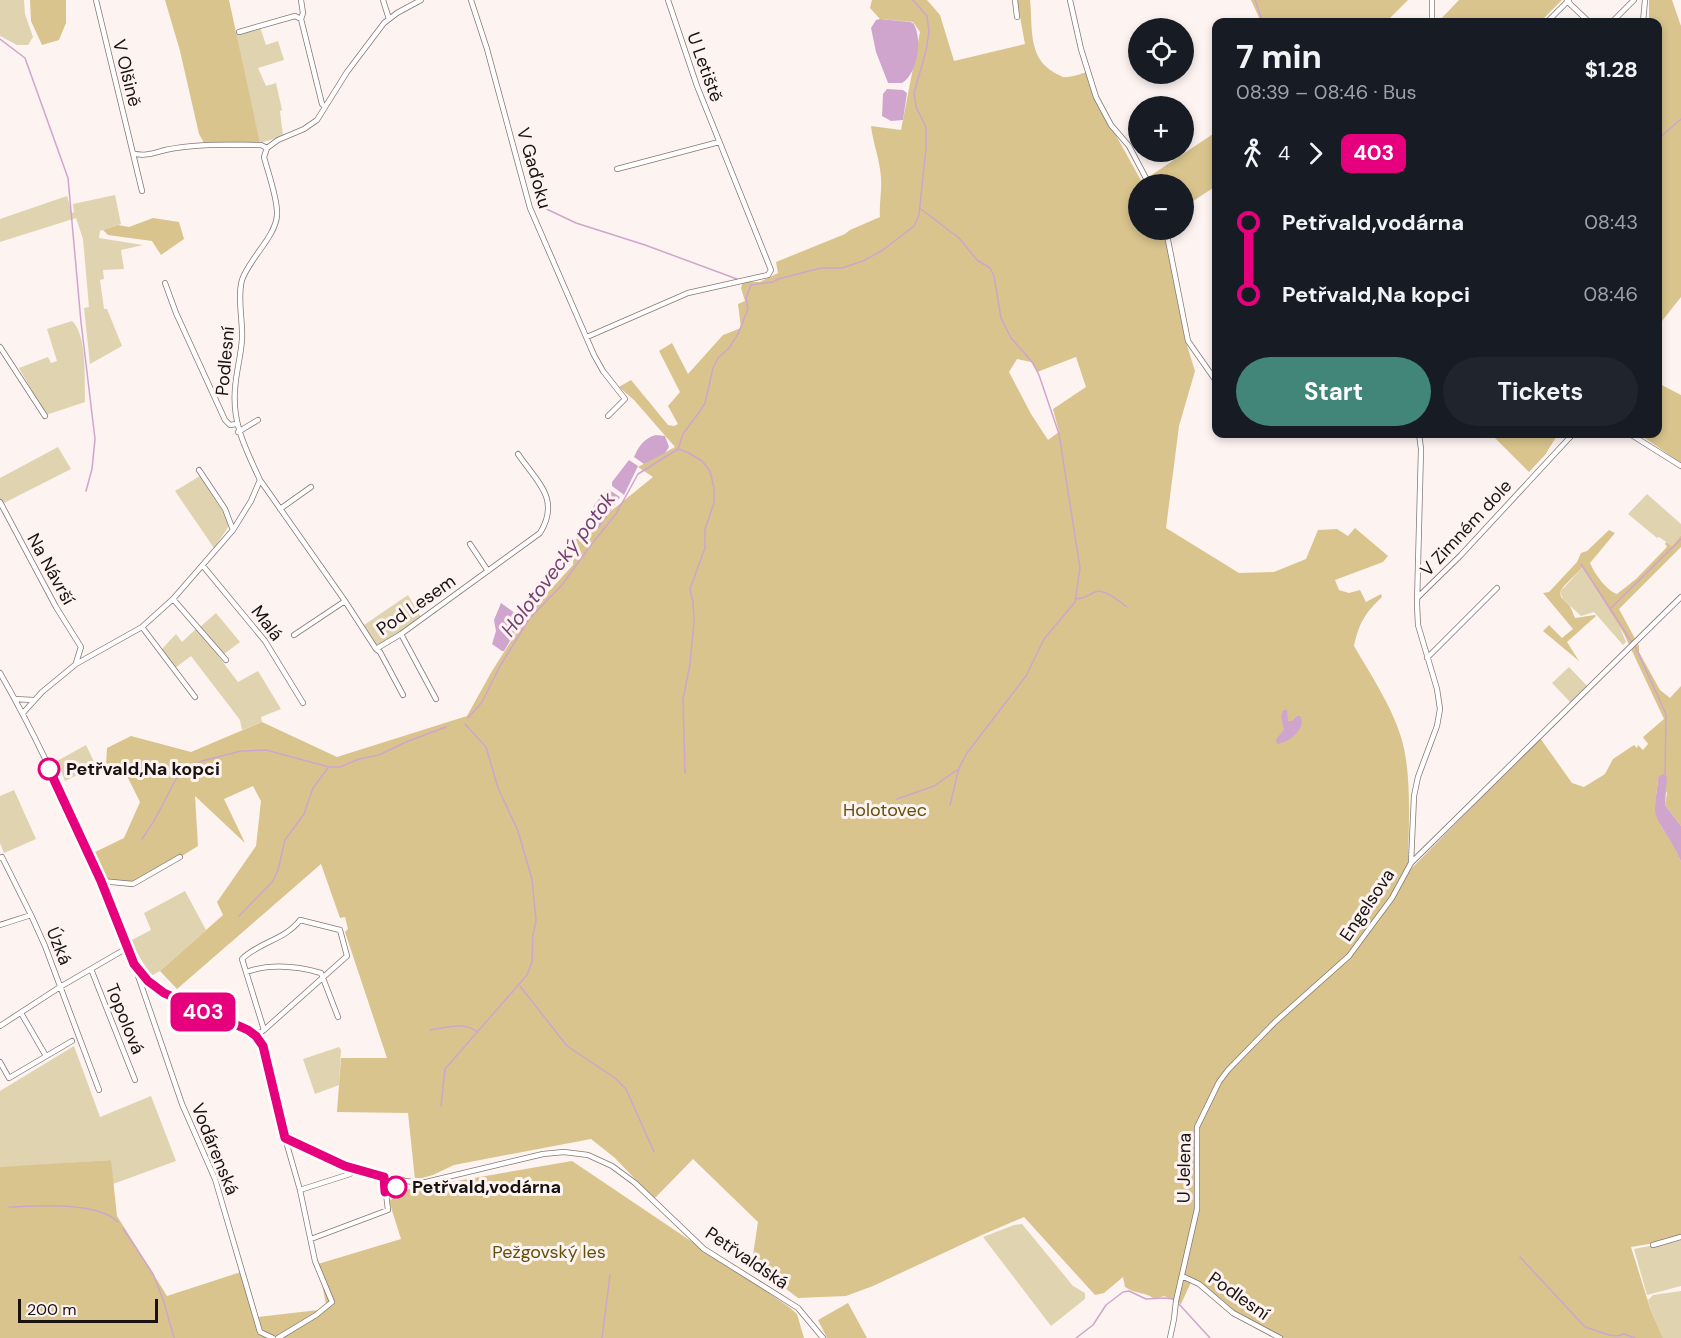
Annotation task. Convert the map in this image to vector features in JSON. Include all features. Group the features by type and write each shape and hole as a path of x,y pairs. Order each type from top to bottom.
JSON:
{"street":[{"name":"V Olšině","path":"96,0 142,191"},
{"path":"301,0 303,13 301,19 322,104 325,107"},
{"path":"383,0 389,19"},
{"path":"133,153 140,156 169,149 202,145 261,145 267,148 278,140 304,129 317,120 366,44 389,19 421,0"},
{"name":"V Gaďoku","path":"471,0 487,49 530,208 603,371 625,399 608,416"},
{"name":"U Letiště","path":"587,337 688,293 768,275 771,270 719,142 673,20 668,0"},
{"path":"1015,0 1017,17"},
{"path":"1070,0 1081,49 1096,97 1111,125 1130,146 1144,174"},
{"path":"1432,0 1432,18"},
{"path":"1616,18 1634,0"},
{"path":"1643,18 1645,0"},
{"path":"1551,18 1568,1 1585,18"},
{"path":"239,32 295,16 301,19"},
{"path":"617,169 719,142"},
{"name":"Podlesní","path":"260,480 238,432 235,387 242,342 240,301 242,280 273,228 277,217 264,157 267,148"},
{"path":"1168,240 1188,341 1212,375"},
{"path":"165,283 176,313 225,420 230,425 236,424"},
{"path":"0,347 45,416"},
{"path":"238,432 258,420"},
{"name":"V Zimném dole","path":"1417,598 1420,438"},
{"name":"V Zimném dole","path":"1417,598 1460,556 1569,438"},
{"path":"1636,438 1681,466"},
{"name":"Pod Lesem","path":"260,480 376,649 401,634 535,538 544,527 549,503 519,454"},
{"path":"199,470 225,509 233,530"},
{"path":"23,713 33,700 76,664 142,627 173,599 233,530 251,501 260,480"},
{"path":"280,510 311,487"},
{"name":"Na Návrší","path":"0,502 56,607 81,647 91,655"},
{"path":"470,544 489,571"},
{"name":"Malá","path":"203,566 265,641 303,703"},
{"path":"1427,658 1497,588"},
{"path":"1411,863 1681,597"},
{"name":"Engelsova","path":"1275,1022 1349,956 1392,898 1411,863 1414,796 1418,777 1437,726 1440,709 1437,689 1418,625 1417,598"},
{"path":"173,599 226,660"},
{"path":"294,635 345,601"},
{"path":"142,627 195,697"},
{"path":"401,634 436,699"},
{"path":"76,664 81,647"},
{"path":"376,649 403,695"},
{"path":"0,673 23,713 101,881 134,964 148,981 164,993 248,1030 263,1046 300,1190 315,1261 332,1302 316,1315 278,1338"},
{"path":"15,699 33,700"},
{"name":"Úzká","path":"0,858 2,857 31,915 60,987"},
{"path":"101,881 133,884 180,857"},
{"name":"Úzká","path":"0,925 31,915"},
{"path":"256,1036 264,1030 347,956 340,930 300,920 293,930 249,951 242,959 264,1030"},
{"name":"Topolová","path":"0,1026 60,987 127,948"},
{"name":"Vodárenská","path":"134,964 182,1104 214,1179 260,1332 273,1338"},
{"path":"246,972 262,967 300,967 321,973 338,1017"},
{"name":"Topolová","path":"91,969 135,1080"},
{"path":"60,987 99,1090"},
{"path":"21,1012 46,1056"},
{"name":"U Jelena","path":"1170,1338 1197,1209 1196,1133 1199,1121 1227,1070 1275,1022"},
{"path":"0,1062 9,1078 72,1041"},
{"path":"285,1138 354,1169 403,1180"},
{"name":"Petřvaldská","path":"403,1180 422,1183 543,1154 564,1152 588,1155 612,1166 635,1183 704,1249 798,1308 823,1338"},
{"path":"300,1190 350,1174 354,1169"},
{"path":"311,1239 388,1210 384,1177"},
{"path":"385,1192 396,1187 403,1180"},
{"path":"1653,1245 1681,1238"},
{"name":"Podlesní","path":"1182,1276 1199,1284 1233,1313 1280,1338"}],"shaded area":[{"path":"0,0 24,0 25,14 33,37 28,45 17,45 0,36"},
{"path":"876,20 910,22 916,29 918,46 915,64 912,72 902,83 888,83 876,52 871,28"},
{"path":"260,27 266,45 278,41 284,60 258,68 266,86 276,83 282,110 280,111 283,136 260,143 235,35"},
{"path":"887,89 903,90 907,93 903,120 891,121 882,116 883,94"},
{"path":"115,195 121,224 100,231 99,238 143,245 121,250 124,269 103,270 104,279 100,280 104,309 107,309 122,346 90,364 84,308 89,307 83,239 76,218 0,242 0,219 67,196 72,213 74,212 73,204"},
{"path":"72,321 81,337 83,348 85,402 46,415 19,368 48,357 51,363 57,361 47,329"},
{"path":"656,435 665,436 669,447 665,453 644,464 634,457 642,443"},
{"path":"58,447 71,469 2,504 0,478"},
{"path":"629,460 638,466 624,495 612,486 612,482"},
{"path":"200,476 223,512 229,526 214,548 175,491"},
{"path":"608,489 620,497 599,528 590,524 590,514"},
{"path":"1647,494 1681,524 1681,535 1672,546 1659,537 1657,538 1628,514"},
{"path":"1583,567 1618,623 1626,642 1623,645 1594,612 1581,616 1563,599 1560,592"},
{"path":"408,595 421,617 382,644 375,644 364,625"},
{"path":"501,603 523,619 504,651 492,644 496,631 494,620"},
{"path":"216,613 240,642 224,654 200,627"},
{"path":"197,628 238,682 258,671 281,709 261,717 262,722 242,730 240,720 191,656 175,668 162,649 176,634 182,642"},
{"path":"1569,667 1588,687 1571,703 1552,683"},
{"path":"1283,710 1287,710 1288,721 1300,716 1302,721 1296,734 1277,744 1276,739 1284,730 1281,716"},
{"path":"86,745 96,766 65,781 57,761"},
{"path":"1664,774 1667,777 1665,805 1681,826 1681,862 1656,816 1658,780 1659,776"},
{"path":"14,790 36,839 4,853 0,843 0,796"},
{"path":"185,891 206,930 160,971 151,976 130,941 151,930 144,913"},
{"path":"74,1046 100,1117 151,1096 176,1161 113,1184 110,1160 0,1168 0,1091"},
{"path":"339,1047 341,1050 339,1085 315,1094 303,1059"},
{"path":"1022,1224 1073,1286 1085,1293 1085,1299 1051,1326 983,1237"},
{"path":"1681,1240 1681,1286 1647,1295 1634,1249"},
{"path":"1681,1291 1681,1338 1663,1338 1648,1300 1653,1295"}],"green space":[{"path":"30,0 66,0 66,23 59,40 42,45 31,21"},
{"path":"165,0 229,0 260,143 204,143 199,134 180,51"},
{"name":"Holotovec","path":"872,0 927,0 940,15 954,61 1025,44 1017,0 1030,0 1033,41 1046,67 1063,77 1087,72 1093,94 1128,157 1128,162 1131,162 1137,174 1128,174 1128,240 1167,240 1185,339 1195,371 1179,426 1166,528 1239,573 1274,572 1306,559 1318,530 1337,529 1348,536 1355,528 1388,556 1383,562 1335,580 1339,590 1349,593 1360,590 1366,602 1381,594 1382,597 1364,619 1354,646 1392,713 1405,752 1409,804 1408,872 1540,738 1572,783 1584,787 1605,774 1613,759 1634,745 1637,748 1638,745 1643,750 1648,744 1643,737 1664,719 1624,634 1583,567 1560,592 1575,618 1596,616 1567,642 1579,661 1543,631 1549,625 1562,638 1573,629 1543,593 1549,592 1577,562 1581,553 1587,551 1609,530 1615,533 1590,563 1601,581 1617,594 1636,579 1666,548 1666,542 1672,546 1681,535 1681,547 1619,609 1660,690 1670,698 1681,686 1681,826 1665,805 1667,793 1658,780 1656,811 1681,862 1681,1236 1672,1240 1631,1247 1651,1311 1663,1338 1283,1338 1235,1312 1193,1278 1181,1304 1164,1296 1155,1299 1125,1287 1123,1277 1104,1293 1095,1295 1024,1217 873,1286 846,1296 798,1298 777,1282 751,1268 758,1222 693,1159 654,1199 615,1158 591,1139 454,1165 415,1180 408,1113 337,1112 341,1058 387,1058 345,932 348,929 345,917 340,918 321,864 177,989 160,971 223,915 217,902 256,846 261,801 253,786 224,799 245,843 195,796 198,846 132,887 107,884 93,853 124,838 140,802 124,770 106,766 107,748 131,736 191,752 262,722 337,757 467,716 529,613 573,565 574,541 653,477 638,467 675,447 634,400 619,387 631,380 668,425 678,424 668,406 680,392 659,351 672,343 688,374 723,335 741,328 738,304 745,301 741,288 743,282 760,282 778,273 776,262 880,217 880,171 871,126 901,130 920,32 913,22 880,19 870,8","holes":["1076,357 1086,387 1053,409 1059,432 1048,440 1031,414 1009,372 1017,359 1031,362 1037,372"]},
{"path":"1251,0 1408,0 1390,18 1259,18"},
{"path":"1459,0 1562,0 1544,18 1442,18"},
{"path":"1649,0 1672,0 1681,26 1681,297 1662,321 1662,18 1649,18"},
{"path":"1212,135 1212,189 1194,200 1194,174 1153,174 1171,162 1194,162 1194,147"},
{"path":"153,218 179,222 184,239 161,255 152,241 108,235 103,230 118,225 129,227"},
{"path":"1662,385 1681,395 1681,463 1645,438 1662,438"},
{"path":"1495,438 1556,438 1545,455 1529,472"},
{"name":"Pežgovský les","path":"111,1160 117,1216 167,1296 244,1271 258,1317 327,1309 318,1264 401,1239 389,1201 405,1190 572,1161 789,1307 797,1314 804,1338 0,1338 0,1167"},
{"path":"848,1303 867,1338 827,1338 818,1320"}],"waterway":[{"name":"Holotovecký potok","path":"468,718 482,702 500,666 529,619 561,586 616,514 638,474 678,449 683,434 705,403 713,368 718,358 729,348 738,334 748,309 746,298 751,285 773,282 821,268 842,268 863,261 883,250 914,226 919,215 926,148 926,127 916,107 914,93 929,32 927,16 913,0"},
{"path":"1255,0 1262,18"},
{"path":"0,39 25,58 68,178 81,322 95,439 92,469 86,491"},
{"path":"1662,136 1681,119"},
{"path":"536,204 576,223 645,245 737,279"},
{"path":"921,209 959,238 977,260 990,268 994,276 1001,318 1011,338 1033,363 1039,375 1059,434 1080,568 1075,602 1044,639 1026,676 967,753 959,768 950,805"},
{"path":"679,449 702,461 710,471 714,488 714,503 705,529 705,548 690,589 694,621 690,664 683,699 685,773"},
{"path":"1611,608 1681,539"},
{"path":"1581,564 1631,641"},
{"path":"1076,599 1099,591 1112,596 1127,607"},
{"path":"1635,646 1666,714 1665,776"},
{"name":"Holotovecký potok","path":"441,1106 445,1069 527,975 532,962 536,920 532,879 518,831 498,788 486,747 465,724"},
{"path":"142,839 176,779 202,761 241,751 266,750 329,767 340,767 359,759 379,755 446,727"},
{"path":"239,916 273,881 285,840 304,814 313,788 328,768"},
{"path":"897,799 934,786 957,770"},
{"path":"520,986 567,1046 615,1078 626,1089 654,1152"},
{"path":"430,1030 461,1026 477,1032"},
{"path":"9,1207 82,1208 108,1215 118,1222"},
{"path":"123,1228 153,1274 174,1338"},
{"path":"1520,1257 1585,1327 1609,1335 1624,1334 1635,1338"},
{"path":"602,1338 610,1275"},
{"path":"1076,1338 1093,1325 1106,1305 1123,1292 1129,1291 1146,1299 1174,1299"},
{"path":"1179,1304 1210,1338"}],"bus line":[{"name":"403","path":"49,769 101,881 134,964 148,981 164,993 248,1030 256,1036 263,1046 285,1138 345,1166 384,1177 385,1192 396,1187"}],"place":[{"name":"Petřvald,Na kopci","path":"49,769"},
{"name":"Petřvald,vodárna","path":"396,1187"}]}
